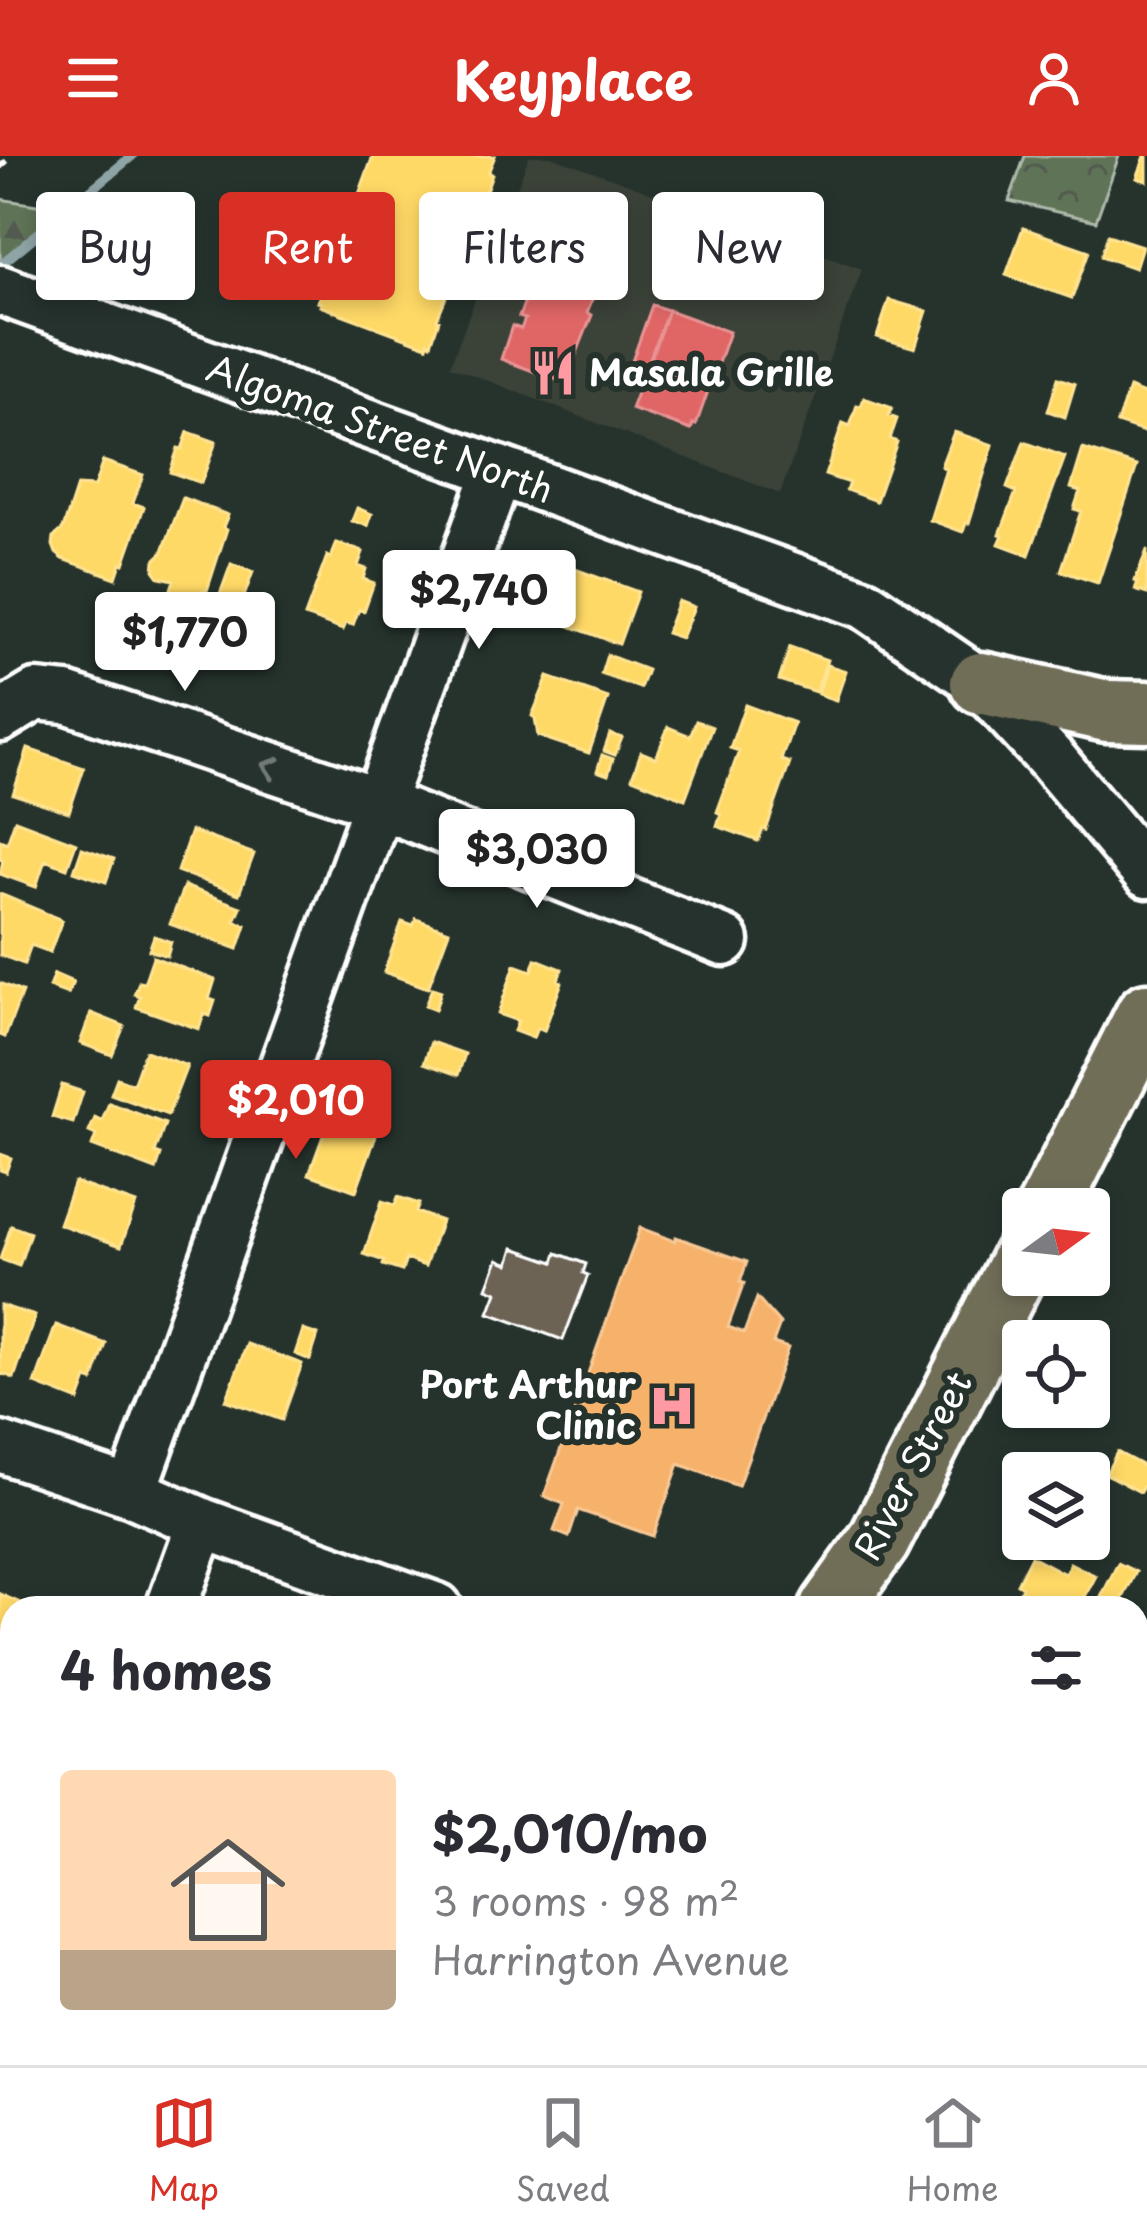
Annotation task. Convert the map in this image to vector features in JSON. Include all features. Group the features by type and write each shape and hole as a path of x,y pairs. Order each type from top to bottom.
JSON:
{"main road":[{"path":"981,683 1107,711 1147,712"},
{"path":"1059,1188 1147,1014"},
{"name":"River Street","path":"840,1596 879,1541 1004,1296"}],"street":[{"name":"Algoma Street North","path":"20,297 865,604 981,683 1147,873"},
{"path":"132,1492 497,473"},
{"path":"0,717 36,695 66,698 381,804 724,941"},
{"path":"0,1448 132,1492 202,1523 404,1596"},
{"path":"175,1596 202,1523"}],"path":[{"path":"0,167 12,156"}],"shaded area":[{"path":"529,156 551,156 652,193 652,300 824,300 824,255 862,269 780,494 450,366 475,300 628,300 628,192 515,192"}],"green space":[{"path":"1025,156 1119,156 1096,221 1009,201"},
{"path":"0,199 36,205 36,235 0,265"}],"building: Homes":[{"path":"373,156 495,156 485,192 419,192 419,300 445,300 427,346 317,302 395,300 395,192 360,192"},
{"path":"1147,157 1147,181 1137,178"},
{"path":"1023,228 1089,251 1072,298 1006,275"},
{"path":"1108,235 1142,246 1135,268 1101,256"},
{"path":"889,300 927,311 915,348 877,337"},
{"path":"1058,378 1075,384 1065,417 1048,411"},
{"path":"1129,388 1147,395 1147,433 1117,423"},
{"path":"864,398 892,408 889,416 897,419 890,439 897,442 876,501 846,490 849,483 825,475 843,423 850,426"},
{"path":"188,432 216,442 201,483 170,472"},
{"path":"954,432 993,445 963,532 930,520"},
{"path":"1024,442 1065,457 1029,555 999,544 1016,492 1007,488"},
{"path":"1083,449 1137,466 1098,583 1061,571 1081,511 1074,509 1080,491 1071,488"},
{"path":"103,461 143,475 133,503 144,507 116,578 63,559 53,545 77,486 94,487"},
{"path":"183,498 228,515 207,591 203,590 199,602 170,592 174,580 159,577 154,570"},
{"path":"357,508 372,514 368,526 352,521"},
{"path":"337,543 363,552 358,566 366,569 363,579 374,583 364,611 359,609 353,625 346,623 343,630 305,616 327,556 331,558"},
{"path":"1147,550 1147,594 1135,590 1135,581"},
{"path":"231,564 253,572 229,638 207,630"},
{"path":"564,565 638,592 619,644 545,617"},
{"path":"678,601 694,607 681,638 666,633"},
{"path":"790,647 827,660 816,692 779,680"},
{"path":"607,655 647,670 640,688 601,674"},
{"path":"827,665 846,671 836,700 818,694"},
{"path":"548,677 608,698 589,753 538,736 532,716"},
{"path":"745,705 794,723 781,760 790,763 758,841 717,826 721,814 717,812 739,751 730,748"},
{"path":"696,721 712,727 685,799 632,778 641,752 656,758 668,727 690,736"},
{"path":"610,734 622,738 615,755 604,751"},
{"path":"28,749 84,768 69,812 13,794"},
{"path":"602,755 613,759 608,775 597,771"},
{"path":"15,820 76,843 67,868 45,860 36,887 0,874 0,840 7,843"},
{"path":"191,831 254,854 239,894 177,871"},
{"path":"82,848 114,859 106,882 74,871"},
{"path":"184,886 241,907 235,921 246,925 238,949 170,924"},
{"path":"0,894 62,920 50,952 31,945 24,964 0,955"},
{"path":"416,919 449,931 428,988 384,972 402,922 413,926"},
{"path":"154,936 171,942 167,956 149,950"},
{"path":"153,957 215,980 209,999 215,1001 199,1029 136,1007 140,996 134,994 139,982 144,983"},
{"path":"536,959 562,969 558,980 562,982 544,1031 537,1028 533,1038 514,1031 518,1021 498,1014 515,965 532,971"},
{"path":"54,974 73,982 68,994 49,987"},
{"path":"0,983 22,992 5,1037 0,1035"},
{"path":"432,988 441,991 435,1010 425,1006"},
{"path":"91,1013 124,1026 112,1055 80,1043"},
{"path":"431,1042 465,1054 458,1075 424,1063"},
{"path":"145,1051 187,1066 168,1115 111,1094 117,1078 133,1084"},
{"path":"62,1085 83,1092 73,1123 52,1117"},
{"path":"355,1098 373,1104 370,1112 383,1116 356,1191 309,1174 336,1100 352,1106"},
{"path":"109,1103 165,1124 155,1153 161,1155 156,1170 92,1146 96,1135 89,1132 95,1118 102,1121"},
{"path":"0,1154 11,1158 6,1172 0,1170"},
{"path":"74,1182 136,1204 121,1246 59,1224"},
{"path":"398,1197 419,1204 416,1212 441,1221 425,1266 406,1259 402,1271 364,1254 382,1201 395,1205"},
{"path":"11,1226 30,1233 19,1266 0,1259"},
{"path":"0,1305 35,1316 14,1378 1,1373 0,1377"},
{"path":"56,1325 106,1344 93,1381 87,1379 79,1401 35,1384"},
{"path":"303,1330 318,1335 310,1360 295,1354"},
{"path":"247,1344 302,1364 282,1420 226,1400"},
{"path":"1117,1452 1147,1468 1140,1492 1110,1476"},
{"path":"1029,1560 1065,1574 1070,1563 1096,1576 1085,1596 1017,1596 1022,1587 1017,1584"},
{"path":"1118,1563 1136,1572 1124,1596 1102,1596"}],"building: Shops":[{"path":"525,300 592,300 587,313 592,315 565,383 501,359 512,326 521,329 525,319 519,317"},
{"path":"652,305 668,310 648,366 632,361"},
{"path":"668,310 729,332 691,430 631,409"}],"building: Health":[{"name":"Port Arthur Clinic","path":"640,1228 747,1262 728,1327 744,1333 757,1298 780,1324 773,1343 788,1348 738,1486 679,1464 653,1536 578,1510 569,1537 554,1531 564,1504 544,1496"}],"building: Other":[{"path":"514,1248 554,1262 557,1253 586,1264 583,1273 588,1275 563,1340 489,1313 497,1292 487,1288 498,1259 509,1264"}],"waterway":[{"path":"0,265 132,156"}],"place":[{"name":"Masala Grille","path":"553,373"},
{"name":"Port Arthur Clinic","path":"672,1406"}]}
